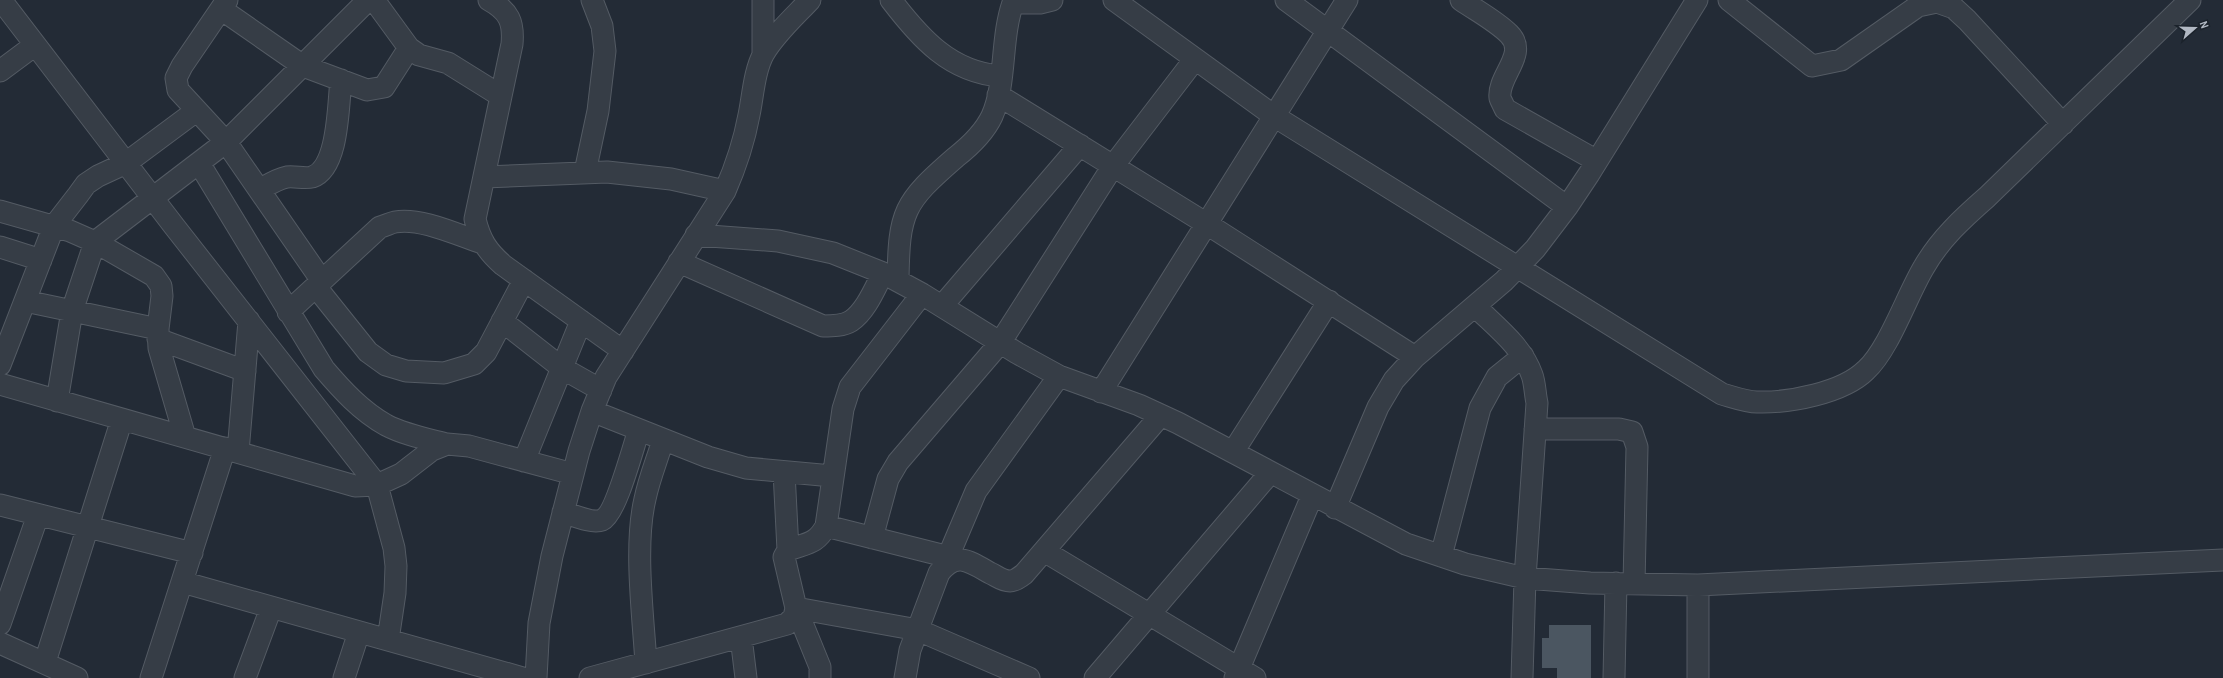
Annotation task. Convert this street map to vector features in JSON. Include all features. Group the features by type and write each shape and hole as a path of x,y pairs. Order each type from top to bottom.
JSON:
{"street":[{"path":"1,0 153,199 378,485 394,548 396,566 395,592 388,640"},
{"path":"489,0 500,6 508,16 513,29 501,96 474,219 482,243 490,254 524,280 623,350"},
{"path":"585,172 598,111 605,51 602,26 592,0"},
{"path":"182,582 524,678 539,623 563,512 592,411 601,390 623,350 725,191 735,169 743,143 755,82 763,54 763,0"},
{"path":"763,54 780,32 810,0"},
{"path":"891,0 912,26 939,53 963,67 982,75 1080,145 1329,301 1415,357"},
{"path":"679,262 823,326 837,325 851,321 891,277 903,220 910,202 923,186 980,135 992,116 999,86 1006,29 1014,1 1040,3 1052,0"},
{"path":"1114,0 1274,116 1722,394 1756,402 1789,400 1821,393 1845,385 1866,370 1880,352 1924,266 1960,220 2063,124 2190,0"},
{"path":"1286,0 1567,207"},
{"path":"1101,392 1347,0"},
{"path":"1461,0 1510,35 1516,46 1515,56 1501,87 1500,98 1505,109 1597,161"},
{"path":"1335,508 1378,408 1394,380 1415,357 1475,306 1518,267 1535,249 1567,207 1597,161 1697,0"},
{"path":"1729,0 1812,66 1841,60 1918,6 1937,2 1954,8 1967,20 2063,124"},
{"path":"57,401 72,310 95,242 226,142 303,66 361,2 409,48 419,55 448,62 501,96"},
{"path":"409,48 384,87 367,90 303,66 224,5 182,66 176,78 178,90 226,142 259,190 319,284 368,352 386,365 406,371 444,373 474,364 486,352 524,280"},
{"path":"0,71 35,45"},
{"path":"872,538 888,479 898,462 1000,343 1113,166 1195,59"},
{"path":"259,190 288,177 310,177 319,174 328,164 332,148 340,80"},
{"path":"0,365 54,226 86,184 98,176 126,163 196,111"},
{"path":"942,306 1080,145"},
{"path":"199,163 288,312 324,369 346,395 385,424 408,434 447,444 469,446 573,474"},
{"path":"484,177 607,172 671,180 725,191"},
{"path":"0,211 54,226 95,242 154,276 161,286 162,296 158,334 166,374 186,437"},
{"path":"288,312 380,228 394,222 409,221 423,224 482,243"},
{"path":"696,235 778,241 833,252 891,277 922,294 1000,343 1059,376 1161,415 1233,452 1312,496 1406,544 1441,556 1525,578 1698,585 2223,560"},
{"path":"0,247 41,260"},
{"path":"788,550 810,543 820,537 826,526 832,476 843,409 850,387 922,294"},
{"path":"25,301 72,310 158,334 245,371"},
{"path":"1233,452 1329,301"},
{"path":"1475,306 1511,340 1523,356 1532,376 1537,402 1525,578 1522,678"},
{"path":"152,678 192,553 232,450 245,371 249,321"},
{"path":"502,321 562,368 601,390"},
{"path":"524,461 581,321"},
{"path":"1441,556 1480,408 1498,377 1523,356"},
{"path":"905,678 910,650 939,573 952,558 976,492 1059,376"},
{"path":"0,384 355,486 378,485 401,474 432,450 447,444"},
{"path":"592,411 708,457 746,468 832,476"},
{"path":"826,526 968,562 1000,579 1011,581 1024,574 1161,415"},
{"path":"45,662 122,419"},
{"path":"1535,429 1619,429 1632,432 1637,447 1625,583 1614,678"},
{"path":"563,512 592,520 602,520 609,514 615,503 639,430"},
{"path":"646,663 641,561 641,527 645,499 663,440"},
{"path":"784,472 788,550 784,557 796,608 820,667 820,678"},
{"path":"1095,678 1148,614 1270,473"},
{"path":"1044,551 1148,614 1243,675 1312,496"},
{"path":"0,505 87,528 192,553"},
{"path":"0,624 38,515"},
{"path":"1698,585 1698,678"},
{"path":"245,678 271,608"},
{"path":"590,678 787,624 794,617 796,608"},
{"path":"796,608 918,630 1029,678"},
{"path":"344,678 359,632"},
{"path":"740,637 746,678"},
{"path":"0,643 45,662 77,678"}],"building":[{"path":"1549,625 1591,625 1591,678 1557,678 1557,668 1542,668 1542,638 1549,638"}]}
